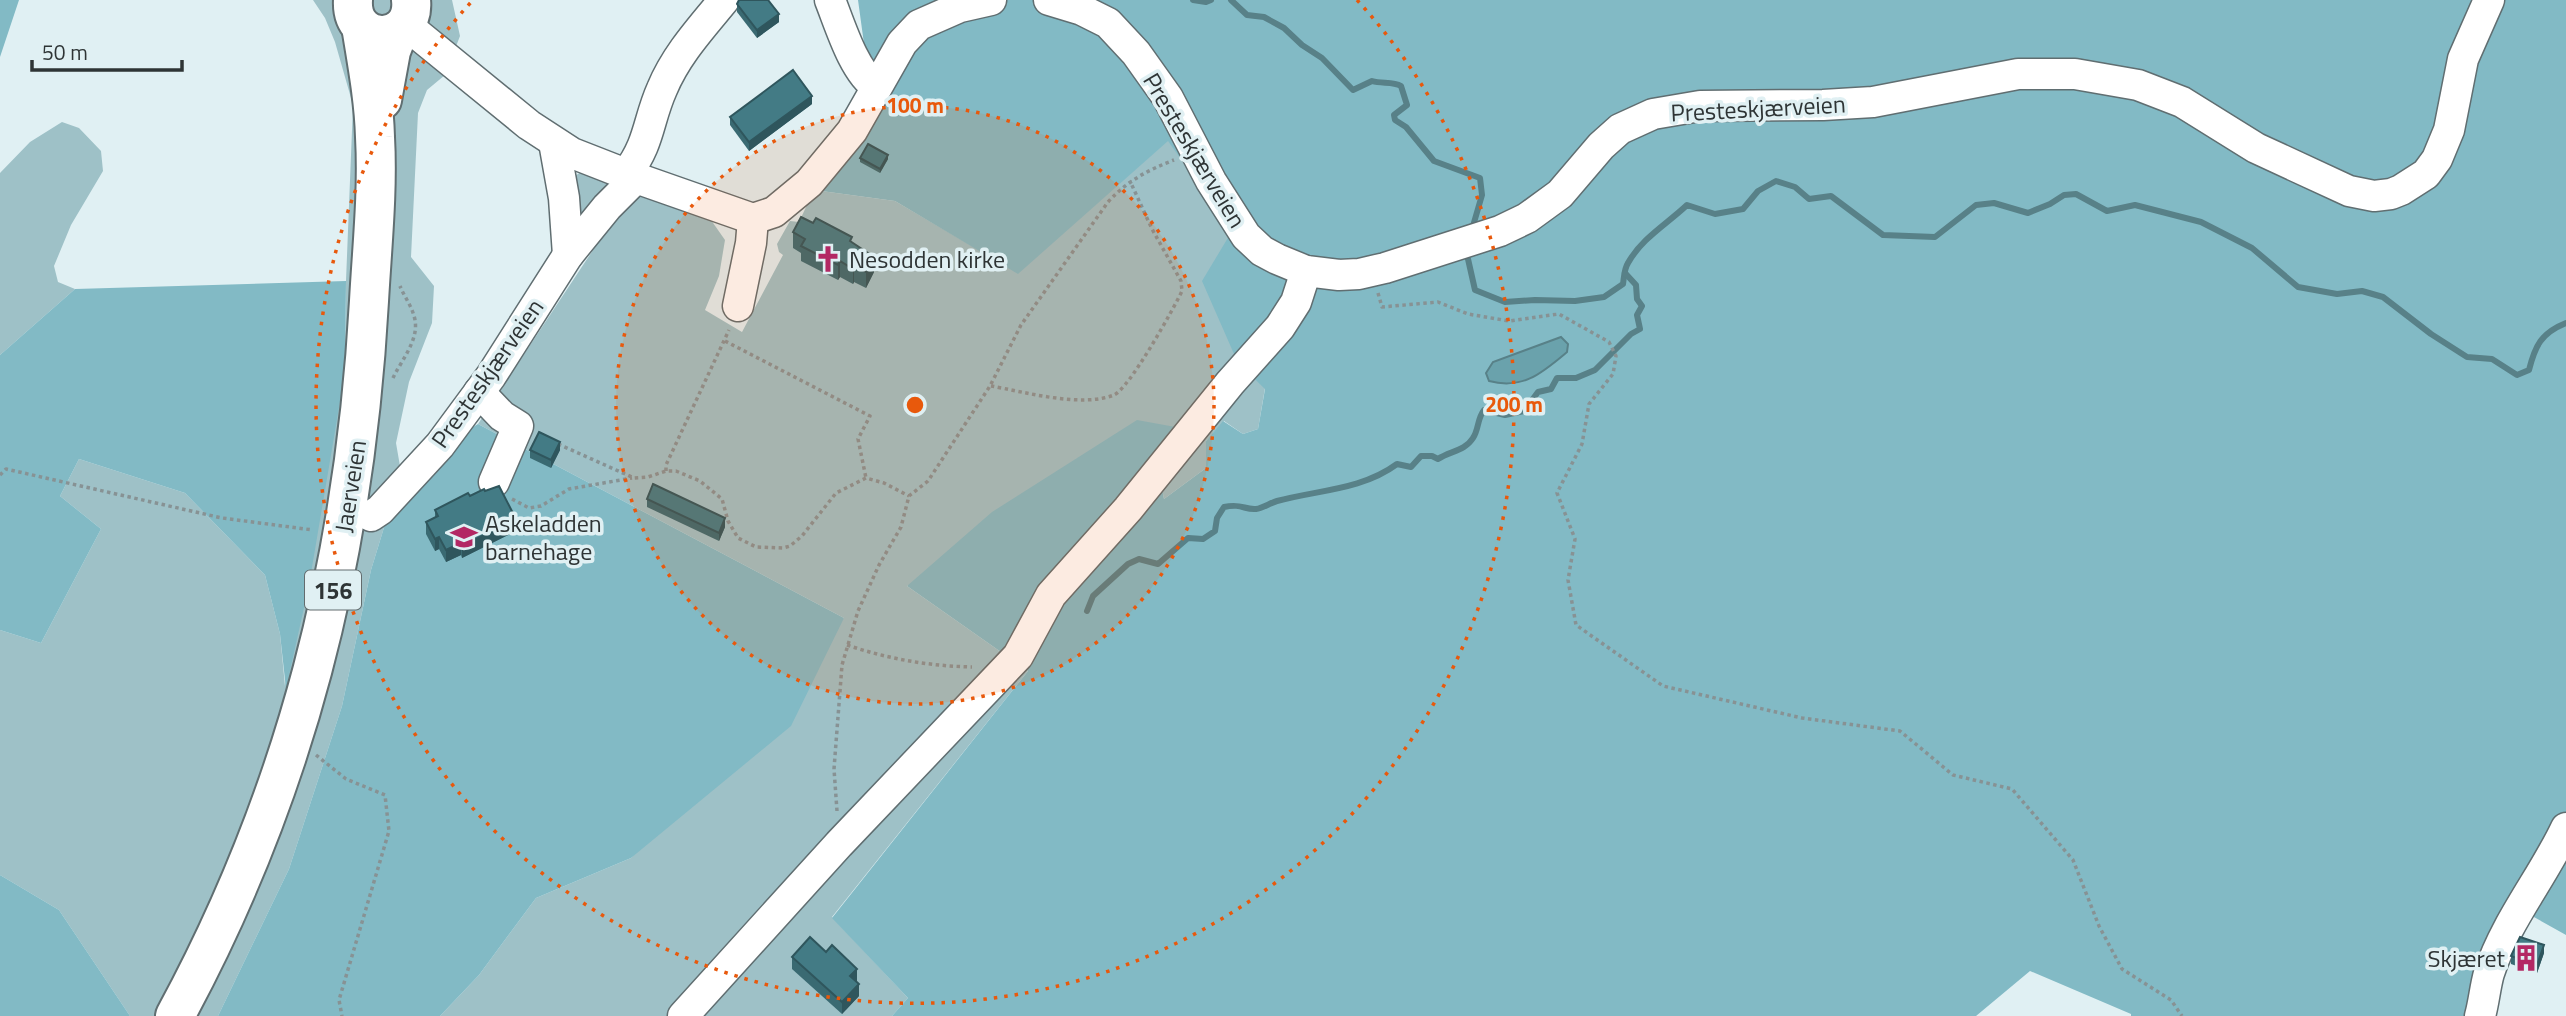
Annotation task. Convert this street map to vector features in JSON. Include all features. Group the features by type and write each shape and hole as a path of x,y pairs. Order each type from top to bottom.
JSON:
{"main road":[{"name":"156","path":"354,7 377,35 405,18"},
{"name":"Jaerveien","path":"354,7 375,137"},
{"name":"Jaerveien","path":"175,1016 225,915 278,782 330,605 357,525 354,465 364,380 375,137 391,51 405,18"}],"street":[{"name":"Presteskjærveien","path":"357,525 380,510 440,445 479,392 568,255 631,176 648,136 659,95 675,63 724,0"},
{"path":"830,0 865,77 876,86"},
{"path":"405,18 529,125 572,153 752,219 774,212 809,183 852,131 902,43 919,25 960,7 991,0"},
{"name":"Presteskjærveien","path":"1049,0 1082,10 1108,23 1119,33 1168,97 1229,213 1246,236 1262,251 1306,271 1339,275 1372,271 1500,231 1527,218 1560,194 1601,146 1620,129 1653,114 1700,106 1841,105 1873,102 2018,74 2075,74 2138,85 2182,102 2256,148 2349,191 2374,196 2391,194 2426,174 2437,159 2449,130 2463,59 2489,0"},
{"path":"554,142 564,198 568,255"},
{"path":"738,306 751,243 752,219"},
{"path":"682,1016 839,844 1018,656 1051,595 1128,509 1230,383 1280,327 1296,302 1306,271"},
{"path":"479,392 502,416 518,426 494,482"},
{"path":"2480,1016 2489,974 2496,957 2513,921 2566,828"}],"path":[{"path":"839,844 834,769 839,689 847,645 863,599 901,527 909,496 928,481 990,386 1021,325 1108,202 1130,181 1147,170 1196,151"},
{"path":"990,386 1090,399 1115,395 1139,364 1182,291 1181,281 1152,229 1130,181"},
{"path":"1372,271 1382,307 1438,302 1468,314 1508,321 1559,314 1609,341 1616,356 1613,374 1589,404 1582,444 1557,493 1574,539 1568,580 1576,625 1663,686 1802,718 1900,732 1953,775 2012,789 2073,860 2099,926 2122,969 2171,999 2182,1016"},
{"path":"666,471 666,465 725,341 738,306"},
{"path":"725,341 870,416 858,439 866,478"},
{"path":"518,426 634,478"},
{"path":"0,475 6,469 222,518 357,525"},
{"path":"494,482 517,503 529,509 541,506 569,489 676,471 715,491 722,499 728,521 738,538 756,547 783,548 790,547 802,536 836,493 866,478 884,483 909,496"},
{"path":"847,645 877,655 940,666 1007,668"},
{"path":"312,752 346,779 385,795 389,831 339,1000 342,1016"}],"shaded area":[{"path":"0,0 19,0 0,57"},
{"path":"313,0 452,0 460,36 445,75 427,90 418,113 411,257 434,286 432,323 409,382 396,443 401,472 371,570 342,706 289,869 218,1016 130,1016 59,910 0,875 0,630 41,643 101,529 60,496 79,459 185,493 265,575 280,634 285,686 345,371 353,105 335,42 325,18"},
{"path":"858,0 2566,0 2566,935 2525,912 2488,1016 2131,1016 2030,971 1976,1016 892,1016 908,998 832,918 1028,671 907,586 992,512 1137,420 1181,428 1157,463 1164,499 1206,468 1206,441 1223,421 1243,434 1258,429 1265,389 1238,363 1202,281 1232,231 1168,141 1018,274 895,201 814,190 868,73"},
{"path":"62,122 79,128 101,151 103,171 71,225 54,266 58,282 75,289 0,355 0,173 30,142"},
{"path":"1168,140 1232,231 1238,363 1265,388 1258,429 1243,434 1224,421 1206,441 1206,468 1164,499 1157,463 907,586 1028,671 832,917 908,998 892,1016 440,1016 479,975 536,898 631,858 844,618 478,424 595,247 576,227 573,177 583,171 704,210 725,240 719,276 705,310 742,332 783,255 777,244 790,221 799,222 814,190 895,201 1018,273"},
{"path":"346,281 345,372 309,585 286,689 280,634 265,575 185,493 79,459 60,496 101,529 41,643 0,630 0,355 75,289"},
{"path":"1561,337 1568,344 1567,352 1540,373 1512,383 1489,381 1486,373 1493,362"},
{"path":"478,424 844,618 791,726 631,858 536,898 479,975 440,1016 218,1016 289,869 342,706 371,570 401,472"},
{"path":"0,875 59,910 130,1016 0,1016"}],"building":[{"path":"739,0 768,0 779,14 757,30 737,4"},
{"path":"793,70 812,96 749,142 730,117"},
{"path":"868,144 888,155 880,169 860,158"},
{"path":"801,217 813,223 816,218 852,237 850,241 874,257 866,272 854,266 853,269 840,261 838,265 801,246 805,239 793,232"},
{"path":"539,432 560,442 551,460 530,450"},
{"path":"653,484 725,518 719,533 647,499"},
{"path":"499,486 516,519 462,546 461,543 446,550 439,537 435,539 426,522 438,516 435,510 468,493 470,496"},
{"path":"810,937 826,952 832,945 857,969 850,976 859,984 842,1002 792,957"},
{"path":"2520,937 2544,945 2537,965 2511,956"}],"waterway":[{"path":"1193,0 1211,0"},
{"path":"1231,0 1247,15 1264,17 1284,28 1302,45 1322,58 1353,90 1372,81 1401,86 1407,105 1394,115 1395,120 1406,127 1434,161 1480,178 1482,195 1473,226"},
{"path":"1468,259 1475,290 1505,302 1575,301 1604,297 1623,284 1626,268 1634,254 1687,205 1715,214 1743,209 1758,191 1776,181 1795,187 1809,199 1831,196 1883,235 1935,237 1976,205 1994,203 2028,213 2064,195 2076,194 2107,211 2135,205 2201,222 2252,248 2298,287 2337,294 2362,291 2383,297 2431,334 2467,357 2492,359 2517,375 2529,370 2540,341 2566,323"},
{"path":"1087,611 1093,596 1128,564 1139,559 1158,564 1188,538 1203,539 1215,531 1217,518 1224,507 1259,508 1277,501 1354,484 1383,473 1397,464 1411,467 1421,456 1438,459 1470,442 1484,410 1505,415 1524,411 1538,392 1551,389 1557,378 1576,378 1595,370 1631,334 1640,329 1637,315 1642,306 1637,299 1636,285 1625,273"}],"place":[{"name":"Nesodden kirke","path":"828,259"},
{"name":"Askeladden barnehage","path":"464,537"},
{"name":"Skjæret","path":"2526,958"}]}
